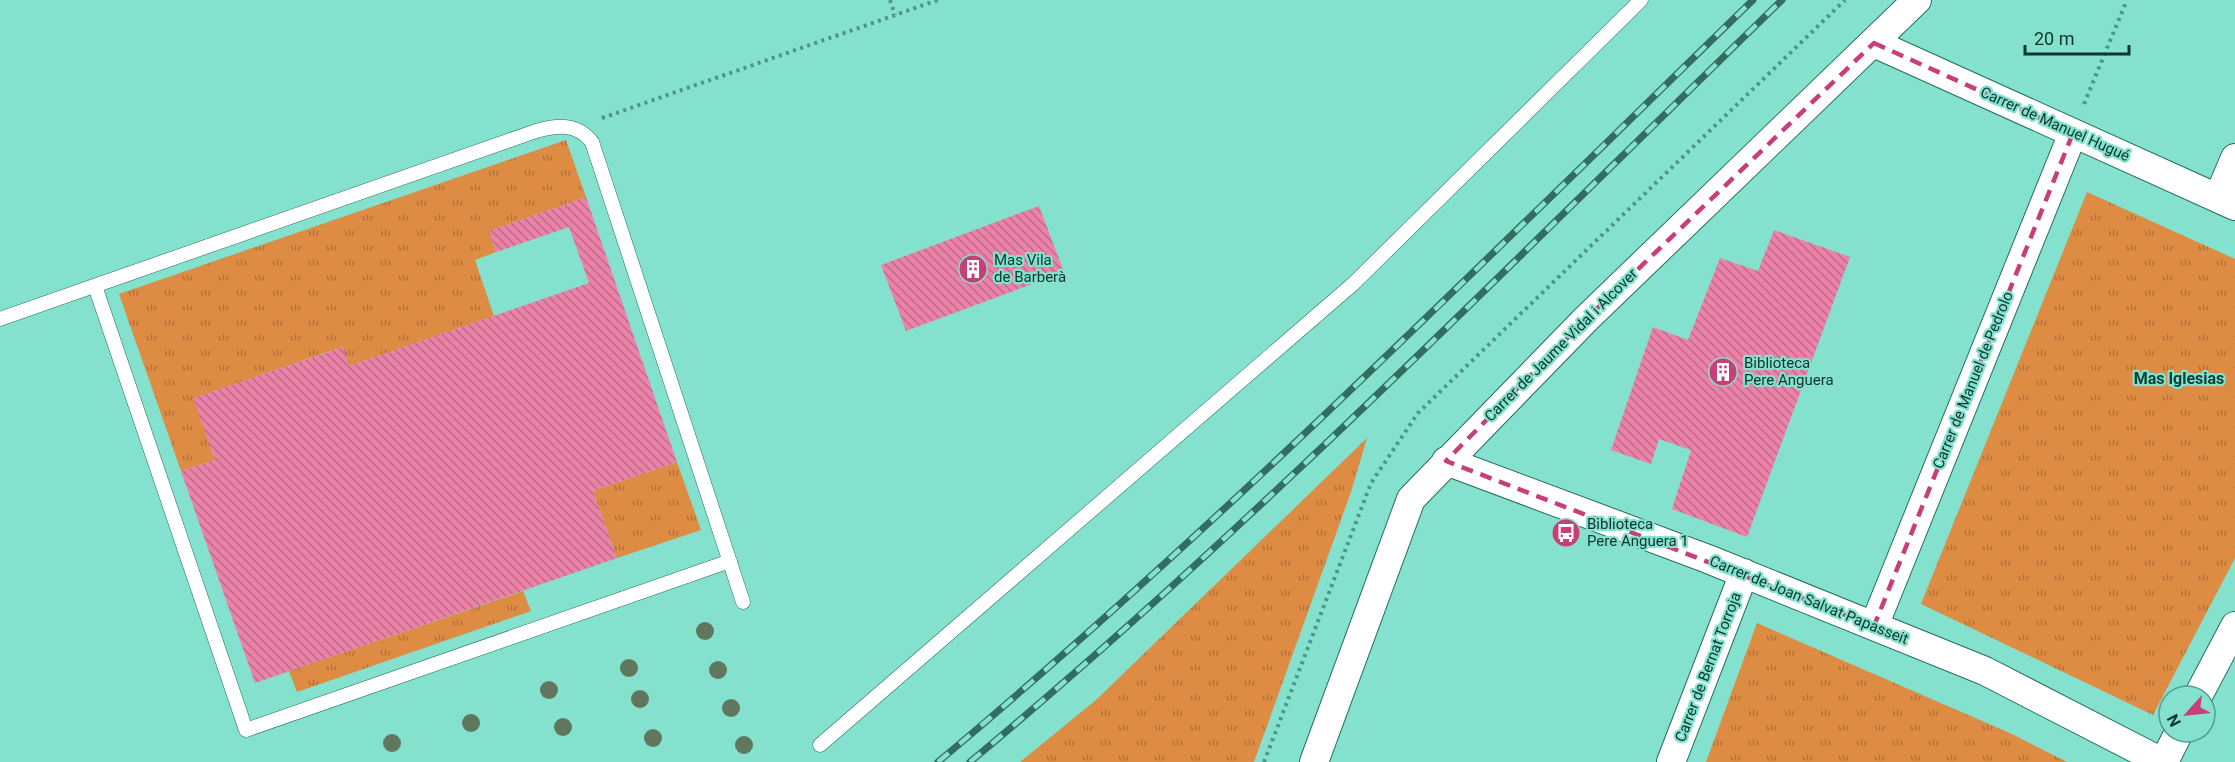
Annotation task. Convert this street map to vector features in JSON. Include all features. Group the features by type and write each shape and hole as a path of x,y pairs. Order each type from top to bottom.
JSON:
{"street":[{"name":"Carrer de Jaume Vidal i Alcover","path":"1314,762 1411,499 1586,318 1917,0"},
{"name":"Carrer de Manuel Hugué","path":"1874,43 2226,202"},
{"name":"Carrer de Manuel de Pedrolo","path":"1874,626 2073,133"},
{"path":"2226,202 2235,158"},
{"name":"Carrer de Joan Salvat Papasseit","path":"1446,461 1744,573 1985,671 2163,762"},
{"name":"Carrer de Bernat Torroja","path":"1671,762 1744,573"},
{"path":"2204,684 2235,626"},
{"path":"2163,762 2173,744"}],"lane":[{"path":"820,745 1353,284 1641,0"},
{"path":"0,319 536,131 552,126 574,128 592,142 743,602"},
{"path":"95,286 246,730 730,561"}],"path":[{"path":"890,0 895,15"},
{"path":"574,128 938,0"},
{"path":"2073,133 2127,0"}],"highlighted area":[{"path":"1874,43 2073,133 1874,626 1446,461 1586,319"}],"green space":[{"path":"566,140 586,197 489,231 496,252 475,260 494,316 349,366 342,347 194,398 215,460 181,471 119,294"},
{"path":"2087,192 2235,259 2235,558 2169,684 2157,684 2157,707 2153,715 1921,604"},
{"path":"1367,438 1351,492 1254,762 1020,762 1096,700"},
{"path":"677,462 701,530 617,558 593,491"},
{"path":"523,591 531,611 297,692 289,671"},
{"path":"1757,623 2012,734 2067,762 1706,762"}],"building":[{"path":"586,197 677,462 593,491 617,558 255,683 181,471 215,460 193,398 343,347 349,366 589,283 569,227 496,252 489,231"},
{"name":"Mas Vila de Barberà","path":"1039,206 1064,272 906,331 881,265"},
{"name":"Biblioteca Pere Anguera","path":"1774,230 1850,257 1747,537 1672,509 1691,450 1659,439 1651,464 1611,450 1653,327 1688,340 1720,258 1758,271"}],"railway":[{"path":"938,762 1148,579 1251,484 1453,292 1753,0"},
{"path":"970,762 1076,672 1282,485 1782,0"}],"place":[{"name":"Mas Vila de Barberà","path":"973,269"},
{"name":"Biblioteca Pere Anguera","path":"1723,372"},
{"name":"Biblioteca Pere Anguera 1","path":"1566,533"}],"district":[{"name":"Mas Iglesias","path":"2179,378"}]}
